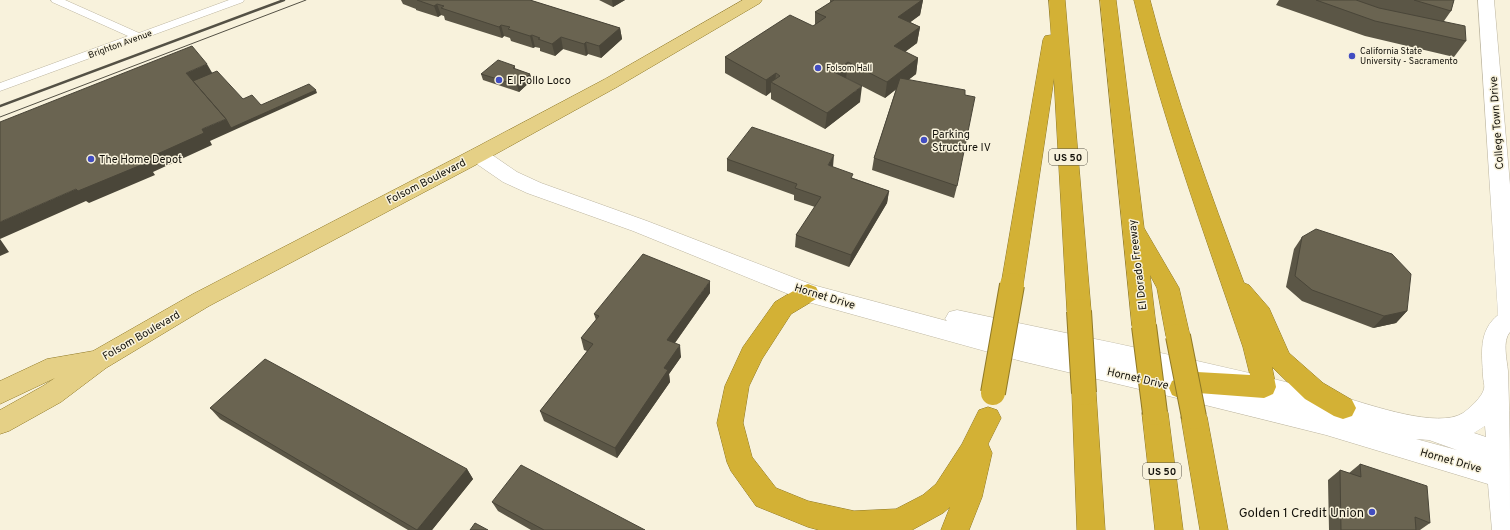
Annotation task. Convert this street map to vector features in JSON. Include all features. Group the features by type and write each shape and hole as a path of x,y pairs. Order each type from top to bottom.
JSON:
{"highway":[{"name":"El Dorado Freeway","path":"1108,0 1132,226 1169,530"},
{"path":"1142,0 1152,45 1168,97 1255,347 1264,386 1197,382 1181,388"},
{"path":"955,530 968,497 990,405 1012,285 1057,2"},
{"name":"US 50","path":"1057,2 1084,393 1091,530"},
{"path":"1132,226 1168,288 1194,417 1214,530"},
{"path":"1232,280 1261,315 1280,359 1314,391 1343,408"},
{"path":"808,293 783,308 779,313 752,354 737,386 730,423 740,462 766,497 808,514 854,525 899,522 933,504 946,493 971,452 990,405"}],"main road":[{"name":"Folsom Boulevard","path":"0,423 52,394 97,361 201,300 478,155 659,56 754,0"},
{"name":"Folsom Boulevard","path":"0,393 47,369 97,361"}],"street":[{"path":"56,0 139,37"},
{"name":"Brighton Avenue","path":"0,87 239,0"},
{"name":"College Town Drive","path":"1486,0 1510,319 1500,326 1495,333 1494,348 1505,466 1506,530"},
{"name":"Hornet Drive","path":"478,155 510,177 553,196 640,226 808,293 1021,350 1505,466"},
{"name":"Hornet Drive","path":"767,276 1264,386 1429,430 1505,466"},
{"path":"1429,430 1459,428 1470,423 1484,412 1497,390"}],"building":[{"path":"417,0 530,0 620,28 599,46 586,42 584,44 561,37 552,44 532,35 530,36 508,29 510,27 501,25 499,27 441,8 444,6 437,4 434,6"},
{"name":"Folsom Hall","path":"834,0 922,0 898,17 920,27 894,46 918,58 887,82 848,62 834,72 862,86 827,113 771,82 780,76 776,73 766,80 725,57 790,15 813,26 826,17 815,12"},
{"path":"1316,0 1356,0 1379,8 1465,26 1466,41 1375,21"},
{"path":"1414,0 1454,0 1451,11"},
{"name":"The Home Depot","path":"192,46 207,64 186,73 226,119 202,129 204,133 144,160 146,163 78,191 76,189 0,222 0,122"},
{"path":"498,60 515,66 513,68 530,74 517,85 481,74"},
{"path":"217,71 243,99 252,95 261,105 309,84 316,90 231,128 226,119 193,81"},
{"name":"Parking Structure IV","path":"900,78 965,90 965,95 975,97 957,186 874,158"},
{"path":"752,127 834,155 828,165 853,174 851,178 889,191 851,255 796,235 821,197 795,188 797,184 727,159"},
{"path":"1316,229 1392,254 1411,274 1407,311 1384,316 1312,290 1295,276 1302,237"},
{"path":"643,254 710,281 667,340 680,345 664,368 668,370 615,448 540,411 593,344 581,338 599,316 594,314"},
{"path":"265,359 467,469 417,530 210,408"},
{"name":"Golden 1 Credit Union","path":"1360,464 1427,486 1430,523 1415,517 1416,530 1341,530 1340,470 1361,477"},
{"path":"521,465 645,530 544,530 492,502"},
{"path":"475,523 488,530 470,530"}],"tram line":[{"path":"0,117 306,0"}],"railway":[{"path":"0,106 284,0"}],"place":[{"name":"California State University - Sacramento","path":"1352,56"},
{"name":"Folsom Hall","path":"818,68"},
{"name":"El Pollo Loco","path":"499,80"},
{"name":"Parking Structure IV","path":"924,140"},
{"name":"The Home Depot","path":"91,159"},
{"name":"Golden 1 Credit Union","path":"1372,512"}]}
